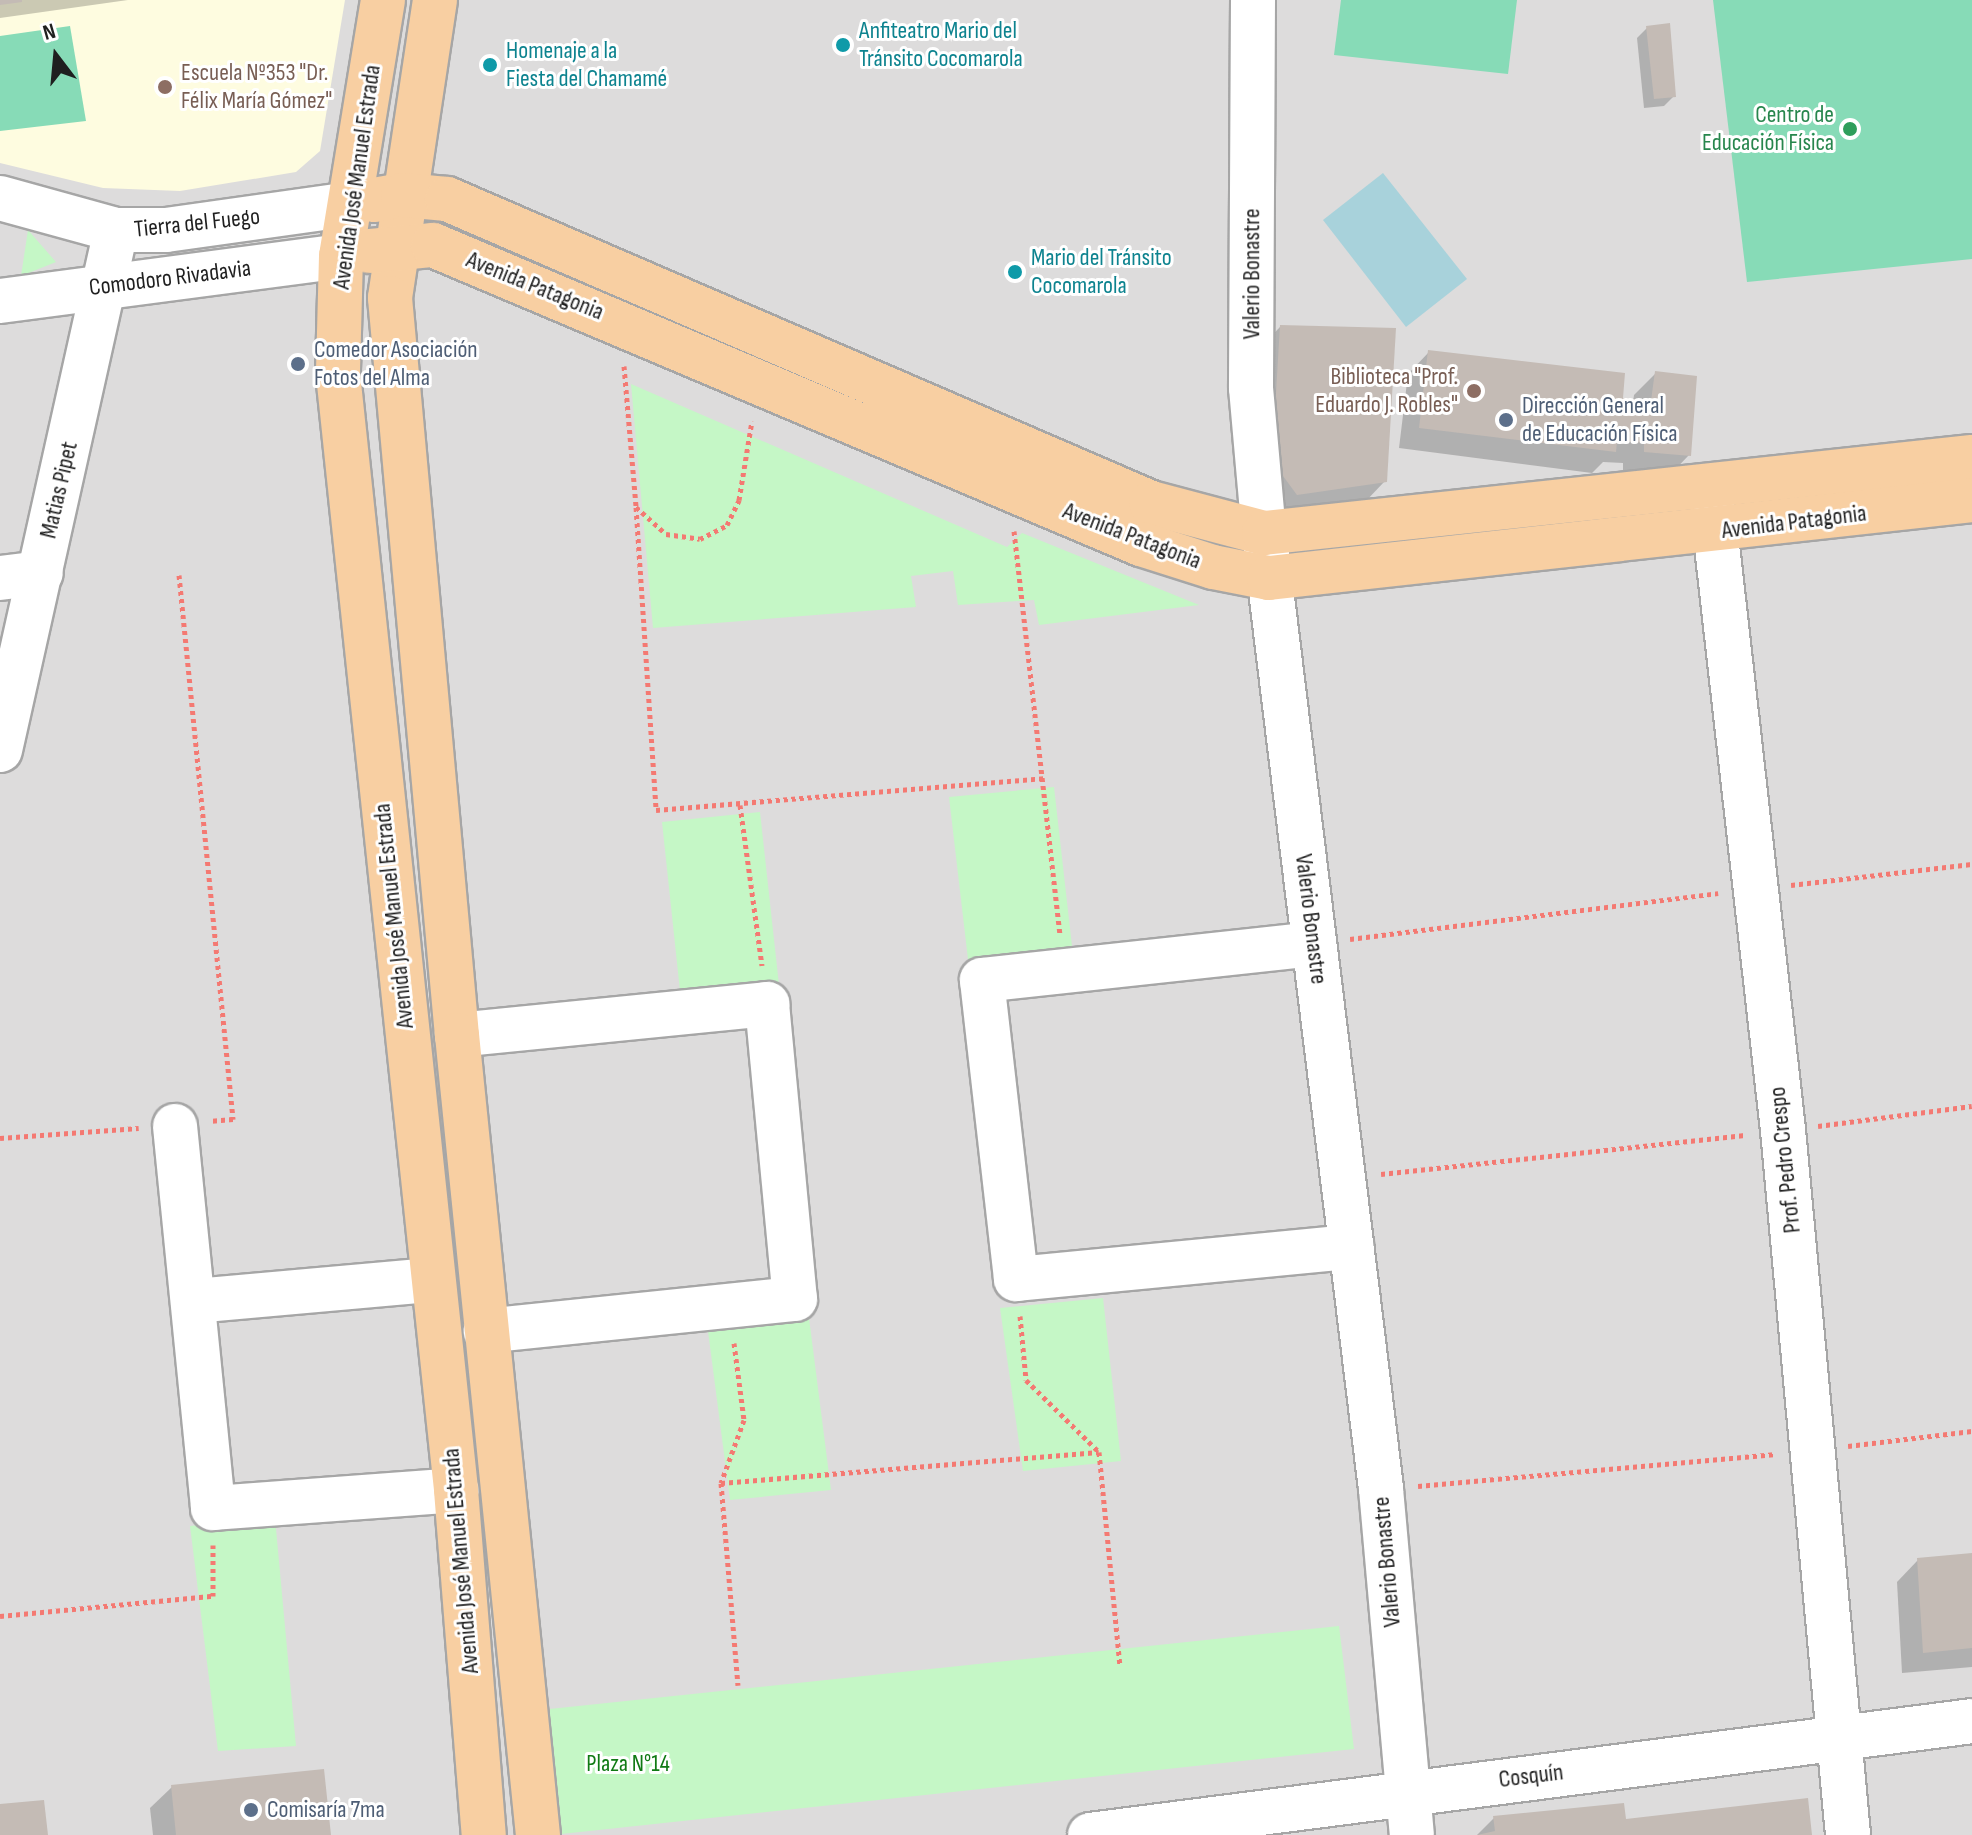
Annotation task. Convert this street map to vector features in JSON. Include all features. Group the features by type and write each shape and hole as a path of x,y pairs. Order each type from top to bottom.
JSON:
{"main road":[{"name":"Avenida José Manuel Estrada","path":"383,0 341,256 338,374 456,1490 484,1835"},
{"name":"Avenida José Manuel Estrada","path":"435,0 395,246 390,298 457,1035 538,1835"},
{"name":"Avenida Patagonia","path":"350,204 403,195 447,199 1151,503 1264,533 1972,457"},
{"name":"Avenida Patagonia","path":"341,256 395,246 433,245 621,321 1141,544 1213,567 1269,578 1716,531 1972,500"}],"street":[{"name":"Valerio Bonastre","path":"1253,0 1251,388 1269,578 1381,1489 1412,1835"},
{"name":"Tierra del Fuego","path":"0,198 116,230 166,230 350,204"},
{"name":"Matias Pipet","path":"0,750 20,575 105,286 116,230"},
{"name":"Comodoro Rivadavia","path":"0,301 341,256"},
{"name":"Prof. Pedro Crespo","path":"1710,485 1753,889 1783,1130 1848,1835"},
{"path":"1314,944 982,980 1016,1279 1351,1247"},
{"path":"457,1035 767,1004 795,1299 486,1331"},
{"path":"175,1126 195,1301 213,1508 456,1490"},
{"path":"195,1301 432,1280"},
{"name":"Cosquín","path":"1090,1835 1407,1791 1972,1721"}],"path":[{"path":"621,321 656,810 1044,778"},
{"path":"636,507 666,534 700,539 727,525 739,500 759,381"},
{"path":"1008,487 1064,972"},
{"path":"0,1138 233,1119 179,575"},
{"path":"740,805 767,1004"},
{"path":"1314,944 1972,864"},
{"path":"1344,1178 1972,1106"},
{"path":"1016,1279 1026,1380 1099,1452 1120,1665"},
{"path":"730,1306 744,1420 721,1483 738,1685"},
{"path":"1381,1489 1812,1451 1972,1431"},
{"path":"721,1483 1099,1452"},
{"path":"0,1616 213,1596 213,1508"}],"shaded area":[{"path":"0,0 1972,0 1972,1835 0,1835"},
{"name":"Escuela Nº353 \"Dr. Félix María Gómez\"","path":"0,0 345,0 320,151 296,172 180,191 103,188 0,163"}],"green space":[{"path":"1341,0 1517,0 1508,74 1334,55"},
{"name":"Centro de Educación Física","path":"1713,0 1972,0 1972,259 1747,282"},
{"path":"70,26 86,121 0,131 0,36"},
{"path":"28,230 56,262 21,276"},
{"path":"631,384 1007,547 1022,533 1199,605 1039,625 1034,600 958,605 953,571 911,576 916,607 653,628"},
{"path":"1054,787 1073,955 969,968 949,797"},
{"path":"760,812 779,985 680,991 662,822"},
{"path":"1103,1298 1121,1461 1023,1471 1000,1308"},
{"path":"809,1318 831,1490 730,1500 708,1331"},
{"path":"275,1518 296,1746 218,1751 190,1526"},
{"name":"Plaza N°14","path":"1339,1626 1354,1749 552,1835 540,1710"}],"water":[{"path":"1383,173 1467,279 1406,327 1323,220"}],"building":[{"path":"0,0 22,0 22,2 0,5"},
{"path":"1670,23 1676,97 1654,99 1646,26"},
{"path":"1280,325 1396,328 1387,482 1297,495 1272,461"},
{"path":"1428,350 1625,373 1623,398 1651,401 1655,371 1697,376 1691,456 1644,452 1644,443 1617,441 1616,452 1419,428"},
{"path":"1972,1553 1972,1648 1923,1653 1917,1558"},
{"name":"Comisaría 7ma","path":"324,1769 331,1835 176,1835 171,1785"},
{"path":"1808,1798 1812,1835 1477,1835 1495,1831 1493,1816 1624,1803 1626,1819"},
{"path":"44,1800 48,1835 0,1835 0,1804"}],"place":[{"name":"Anfiteatro Mario del Tránsito Cocomarola","path":"843,45"},
{"name":"Homenaje a la Fiesta del Chamamé","path":"490,65"},
{"name":"Escuela Nº353 \"Dr. Félix María Gómez\"","path":"165,87"},
{"name":"Centro de Educación Física","path":"1850,129"},
{"name":"Mario del Tránsito Cocomarola","path":"1015,272"},
{"name":"Comedor Asociación Fotos del Alma","path":"298,364"},
{"name":"Biblioteca \"Prof. Eduardo J. Robles\"","path":"1474,391"},
{"name":"Dirección General de Educación Física","path":"1506,420"},
{"name":"Comisaría 7ma","path":"251,1810"}]}
